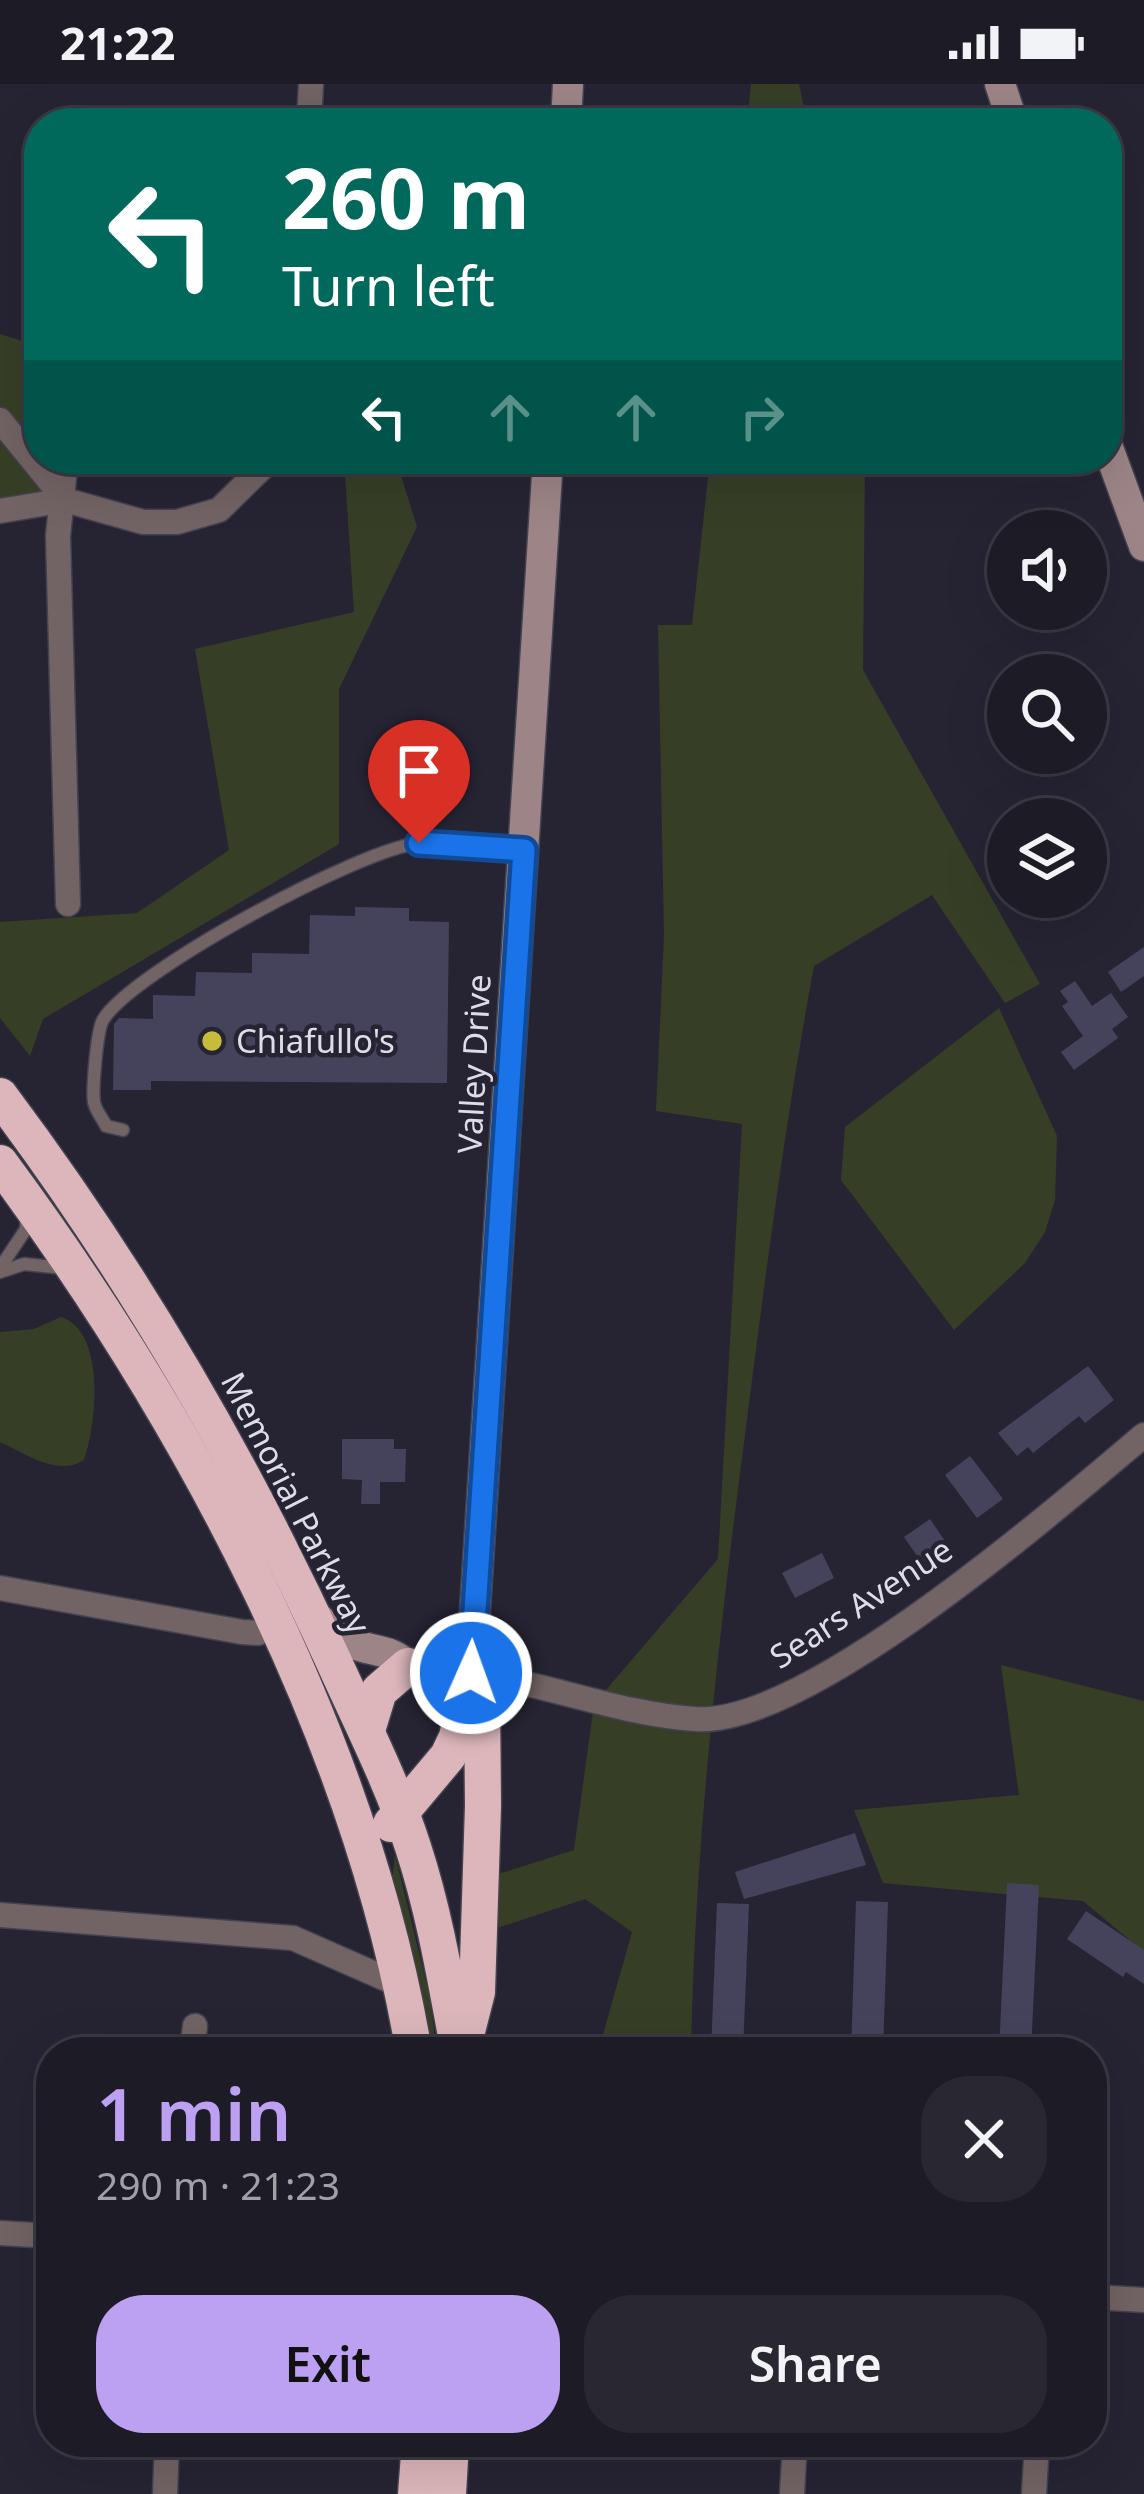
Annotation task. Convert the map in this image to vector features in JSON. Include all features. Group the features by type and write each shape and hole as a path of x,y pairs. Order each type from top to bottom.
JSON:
{"highway":[{"name":"Memorial Parkway","path":"0,1096 103,1241 181,1366 368,1727 401,1810 431,1912 457,2037"},
{"path":"0,1163 76,1271 189,1456 315,1710 370,1858 411,2037"},
{"path":"368,1727 379,1690 408,1666"},
{"path":"370,1858 401,1810 448,1756 471,1673"},
{"path":"464,2037 477,1992 484,1806 482,1697 471,1673"},
{"path":"416,2494 419,2457"},
{"path":"448,2494 450,2457"}],"street":[{"path":"0,420 24,450"},
{"path":"44,474 65,500"},
{"path":"66,474 58,536 68,904"},
{"path":"0,512 65,500 143,522 197,518 231,500 256,474"},
{"name":"Valley Drive","path":"471,1673 547,474"},
{"path":"1118,474 1141,534"},
{"name":"Sears Avenue","path":"310,1610 333,1634 352,1644 397,1654 408,1666 471,1673 693,1719 740,1716 797,1692 912,1618 1144,1435"},
{"path":"0,1588 258,1634 275,1626"},
{"path":"0,1915 293,1938 402,1986"},
{"path":"194,2037 195,2026"},
{"path":"0,2233 36,2235"},
{"path":"1107,2298 1144,2300"},
{"path":"164,2494 166,2457"},
{"path":"792,2494 794,2457"},
{"path":"1034,2494 1036,2457"}],"lane":[{"path":"123,1130 106,1126 94,1102 100,1023 123,997 157,971 309,885 394,849 419,843 524,850"},
{"path":"0,1270 26,1229 28,1200"},
{"path":"0,1270 46,1263 76,1271"}],"green space":[{"path":"751,84 799,84 804,108 749,108"},
{"path":"0,334 24,341 24,474 63,474 62,498 0,509"},
{"path":"345,474 401,474 417,527 339,689 339,844 43,1019 30,1056 0,1018 0,922 137,913 229,850 195,649 354,612"},
{"path":"708,474 865,474 863,670 987,890 987,918 1003,918 1040,984 1005,1003 932,895 814,966 776,1200 726,1589 703,1820 691,2037 602,2037 632,1932 585,1899 491,1930 492,1876 574,1850 594,1704 718,1559 742,1124 656,1111 664,935 658,625 692,625"},
{"path":"999,1008 1057,1136 1055,1200 1045,1232 1025,1263 954,1330 841,1180 845,1127"},
{"path":"61,1317 85,1340 94,1381 84,1460 63,1466 42,1462 0,1442 0,1332 34,1329"},
{"path":"1001,1665 1144,1701 1144,1952 1083,1901 883,1883 854,1810 1019,1795"},
{"path":"395,1855 435,2037 424,2037 392,1882"}],"building":[{"path":"355,907 409,908 409,921 449,922 447,1083 151,1081 151,1090 113,1090 114,1024 119,1018 153,1019 153,995 195,996 196,972 252,973 252,953 309,954 310,915 355,916"},
{"path":"1144,947 1144,976 1121,992 1108,972"},
{"path":"1075,981 1092,1006 1111,993 1128,1017 1112,1029 1118,1038 1074,1070 1061,1052 1083,1036 1062,1006 1068,1002 1060,991"},
{"path":"1088,1366 1114,1400 1085,1423 1079,1416 1033,1453 1028,1447 1017,1456 998,1433"},
{"path":"342,1439 394,1439 394,1449 406,1449 405,1482 380,1482 380,1504 361,1504 362,1480 342,1479"},
{"path":"970,1456 1003,1499 977,1518 945,1475"},
{"path":"930,1519 945,1541 937,1547 946,1561 929,1573 904,1537"},
{"path":"822,1553 834,1578 795,1598 782,1573"},
{"path":"855,1833 866,1865 744,1899 735,1872"},
{"path":"1007,1883 1039,1885 1032,2037 1000,2037"},
{"path":"856,1901 888,1902 884,2037 851,2037"},
{"path":"717,1903 749,1904 744,2037 712,2037"},
{"path":"1086,1911 1144,1950 1144,1984 1126,1972 1123,1977 1067,1939"}],"place":[{"name":"Chiafullo's","path":"212,1041"}],"route":[{"path":"419,843 524,850 471,1673"}]}
